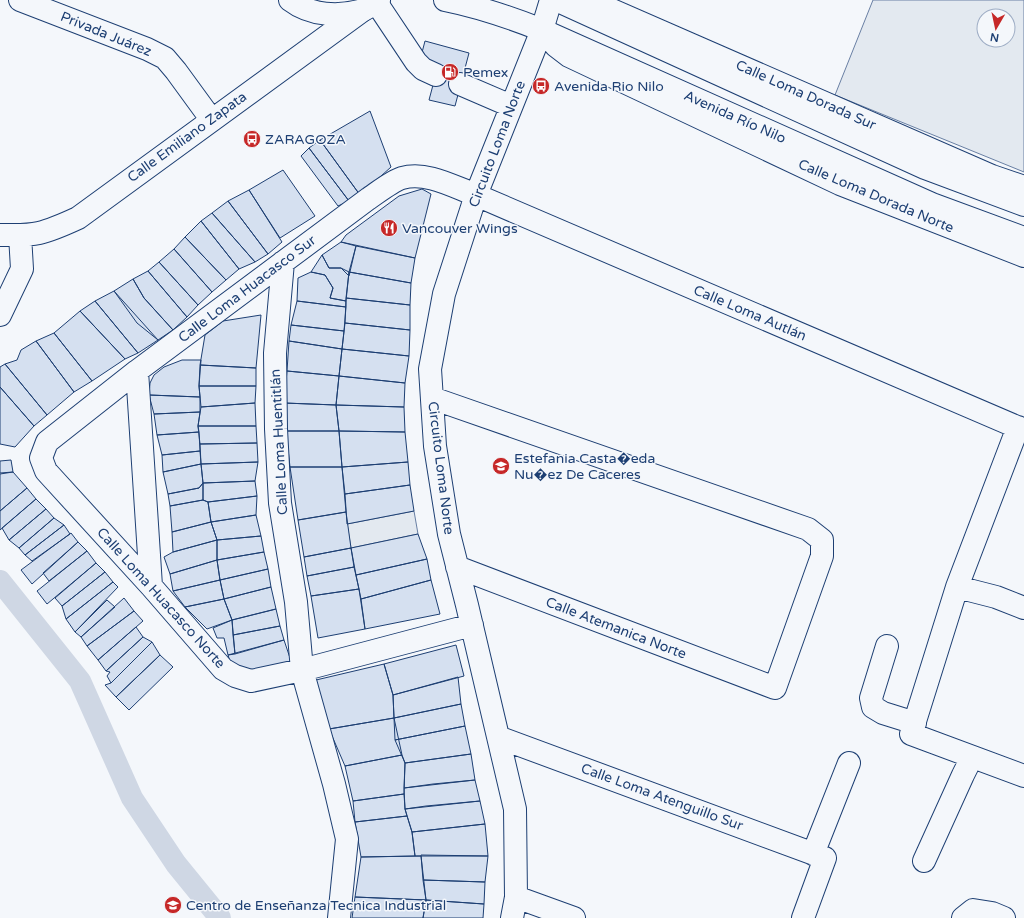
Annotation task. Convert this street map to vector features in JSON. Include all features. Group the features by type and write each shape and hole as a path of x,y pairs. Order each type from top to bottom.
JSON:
{"street":[{"name":"Privada Juárez","path":"20,0 147,49 165,58 211,119"},
{"path":"290,0 317,13 340,15 373,4 416,62 423,69 436,75"},
{"name":"Avenida Río Nilo","path":"445,0 471,5 499,13 542,30 932,204 1024,238"},
{"name":"Circuito Loma Norte","path":"512,918 516,896 515,809 449,534 437,461 430,369 444,294 476,195 542,30 551,0"},
{"path":"556,0 925,168 1024,205"},
{"name":"Calle Loma Dorada Sur","path":"589,0 992,176 1024,187"},
{"name":"Calle Emiliano Zapata","path":"10,235 38,234 78,218 211,119 373,4"},
{"name":"Calle Loma Dorada Norte","path":"542,30 556,46 569,56 840,184 1024,256"},
{"path":"460,84 511,106"},
{"name":"Calle Loma Huacasco Sur","path":"41,458 47,442 137,371 368,199 402,178 418,176 436,180 476,195"},
{"name":"Calle Loma Autlán","path":"476,195 1021,428"},
{"path":"0,315 22,269 10,235"},
{"name":"Calle Loma Huentitlán","path":"283,262 274,353 280,503 296,602 302,670 334,784 347,839 339,918"},
{"path":"137,371 152,586"},
{"name":"Calle Atemanica Norte","path":"432,398 808,529 822,540 822,556 775,688 457,568"},
{"path":"913,729 957,587 1021,428"},
{"name":"Calle Loma Huacasco Norte","path":"41,458 46,471 152,586 223,669 235,676 251,681 302,670 472,625"},
{"path":"957,587 996,597 1024,608"},
{"path":"886,646 871,698 873,707 913,729 972,757 1024,776"},
{"name":"Calle Loma Atenguillo Sur","path":"498,737 819,856"},
{"path":"924,861 972,757"},
{"path":"803,918 819,856 849,763"},
{"path":"516,896 574,918"},
{"path":"968,914 992,913 1004,918"}],"shaded area":[{"path":"873,0 1024,0 1024,172 835,95"},
{"path":"414,511 418,534 351,548 347,524"}],"building":[{"name":"Pemex","path":"425,41 469,53 455,106 429,100 437,70 419,64"},
{"path":"370,111 391,167 360,195 320,140"},
{"path":"320,140 360,195 349,201 309,148"},
{"path":"309,148 349,201 338,206 301,156"},
{"path":"283,170 315,216 280,238 249,190"},
{"name":"Vancouver Wings","path":"422,189 431,194 415,258 341,242 346,235 399,196"},
{"path":"249,190 282,242 268,254 228,201"},
{"path":"228,201 268,254 255,262 212,213"},
{"path":"212,213 255,262 239,269 201,221"},
{"path":"201,221 239,269 226,280 185,237"},
{"path":"185,237 226,280 212,292 174,249"},
{"path":"341,242 356,246 349,276 341,268 329,268 322,255"},
{"path":"356,246 415,258 411,283 349,272"},
{"path":"174,249 212,292 198,305 159,262"},
{"path":"322,255 329,268 341,268 349,272 346,301 330,298 333,288 325,275 311,272"},
{"path":"159,262 198,305 187,317 148,271"},
{"path":"148,271 187,317 173,330 144,298 133,279"},
{"path":"311,272 325,275 333,288 330,298 346,301 346,307 297,301 298,278"},
{"path":"349,272 411,283 410,305 346,298"},
{"path":"133,279 144,298 173,330 158,340 137,323 114,291"},
{"path":"114,291 158,340 138,353 95,301"},
{"path":"346,298 410,305 410,330 345,323"},
{"path":"95,301 138,353 125,359 80,311"},
{"path":"297,301 346,307 344,331 291,325"},
{"path":"80,311 125,359 92,381 54,333"},
{"path":"261,315 256,368 200,365 205,335 223,321"},
{"path":"345,323 410,330 409,356 342,349"},
{"path":"291,325 344,331 342,349 289,341"},
{"path":"54,333 92,381 74,392 36,341"},
{"path":"36,341 74,392 47,415 5,364 17,360 21,350"},
{"path":"289,341 342,349 339,376 287,371"},
{"path":"342,349 409,356 405,383 339,376"},
{"path":"182,360 201,360 199,386 200,397 149,395 150,383 154,375 164,367"},
{"path":"5,364 47,415 34,426 0,387 0,367"},
{"path":"200,365 256,368 256,386 199,386"},
{"path":"287,371 339,376 336,405 284,403"},
{"path":"339,376 405,383 404,407 336,405"},
{"path":"199,386 256,386 255,403 201,407"},
{"path":"0,387 34,426 15,447 0,444"},
{"path":"149,395 200,397 200,412 154,414"},
{"path":"255,403 256,426 198,426 201,407"},
{"path":"284,403 336,405 339,431 286,431"},
{"path":"336,405 404,407 405,432 339,431"},
{"path":"200,412 198,426 199,432 157,435 154,414"},
{"path":"198,426 256,426 257,443 200,444"},
{"path":"286,431 339,431 342,467 290,467"},
{"path":"339,431 405,432 408,462 342,467"},
{"path":"199,432 200,451 162,455 157,435"},
{"path":"257,443 258,462 201,464 200,444"},
{"path":"200,451 201,464 163,472 162,455"},
{"path":"11,460 13,472 0,473 0,461"},
{"path":"258,462 255,481 203,483 201,464"},
{"path":"408,462 410,485 345,494 342,467"},
{"path":"201,464 203,483 199,488 168,494 163,472"},
{"path":"290,467 342,467 346,512 298,520"},
{"path":"13,472 27,488 0,511 0,474"},
{"path":"255,481 257,496 208,502 203,500 203,483"},
{"path":"203,483 203,500 170,506 168,494 199,488"},
{"path":"410,485 414,511 347,524 345,494"},
{"path":"27,488 36,499 0,530 0,511"},
{"path":"257,496 256,515 211,522 208,502"},
{"path":"36,499 46,509 9,540 2,528"},
{"path":"203,500 208,502 211,522 172,532 170,506"},
{"path":"46,509 54,518 19,548 9,540"},
{"path":"346,512 351,548 304,557 298,520"},
{"path":"256,515 261,536 217,540 211,522"},
{"path":"54,518 64,525 25,555 19,548"},
{"path":"211,522 217,540 173,552 172,532"},
{"path":"64,525 70,534 32,561 25,555"},
{"path":"71,533 78,542 32,584 21,570"},
{"path":"418,534 427,559 356,575 351,548"},
{"path":"261,536 264,552 217,560 217,540"},
{"path":"217,540 217,560 170,574 164,557 173,552"},
{"path":"78,542 87,551 49,581 43,573"},
{"path":"351,548 354,567 307,576 304,557"},
{"path":"87,551 96,563 47,604 37,591"},
{"path":"264,552 268,569 220,580 217,560"},
{"path":"427,559 431,580 361,599 356,575"},
{"path":"217,560 220,580 173,591 170,574"},
{"path":"96,563 105,572 62,606 55,598"},
{"path":"354,567 359,589 311,596 307,576"},
{"path":"268,569 271,587 224,599 220,580"},
{"path":"105,572 113,582 66,619 62,606"},
{"path":"220,580 224,599 185,607 173,591"},
{"path":"431,580 440,614 365,629 361,599"},
{"path":"113,582 118,587 75,632 66,619"},
{"path":"271,587 276,609 232,620 224,599"},
{"path":"359,589 365,629 318,638 311,596"},
{"path":"124,598 134,611 87,646 81,637"},
{"path":"224,599 232,620 207,629 185,607"},
{"path":"107,600 115,607 81,637 75,632"},
{"path":"276,609 280,626 233,635 232,620"},
{"path":"134,611 143,621 98,660 87,646"},
{"path":"232,620 235,654 228,655 224,638 217,638 213,628"},
{"path":"280,626 284,640 235,654 233,635"},
{"path":"136,627 143,637 106,671 98,660"},
{"path":"143,637 152,642 111,683 107,676 110,672 106,671"},
{"path":"284,640 292,664 248,676 232,668 228,655"},
{"path":"152,642 160,655 116,697 105,685 111,683"},
{"path":"456,645 464,676 393,695 384,664"},
{"path":"160,655 173,667 129,710 116,697"},
{"path":"384,664 393,695 394,718 329,729 316,680"},
{"path":"458,677 461,704 394,718 393,695"},
{"path":"461,704 465,726 395,740 394,718"},
{"path":"394,718 402,755 345,766 329,729"},
{"path":"465,726 471,754 405,763 395,740"},
{"path":"471,754 475,780 404,788 405,763"},
{"path":"402,755 405,763 404,794 353,801 345,766"},
{"path":"475,780 480,801 405,809 404,788"},
{"path":"404,794 407,816 355,822 353,801"},
{"path":"480,801 485,824 412,832 405,809 426,806"},
{"path":"407,816 412,832 415,856 361,857 355,822"},
{"path":"485,824 488,856 415,856 412,832"},
{"path":"421,855 488,856 485,882 423,880"},
{"path":"421,856 426,900 355,897 361,857"},
{"path":"423,880 485,882 484,904 426,900"},
{"path":"355,897 426,900 423,918 352,918"},
{"path":"426,900 484,904 483,918 423,918"}],"waterway":[{"path":"0,581 80,681 132,798 176,864 220,918"}],"place":[{"name":"Pemex","path":"450,72"},
{"name":"Avenida Rio Nilo","path":"541,86"},
{"name":"ZARAGOZA","path":"252,139"},
{"name":"Vancouver Wings","path":"389,228"},
{"name":"Estefania Casta�eda Nu�ez De Caceres","path":"501,466"},
{"name":"Centro de Enseñanza Tecnica Industrial","path":"173,905"}]}
